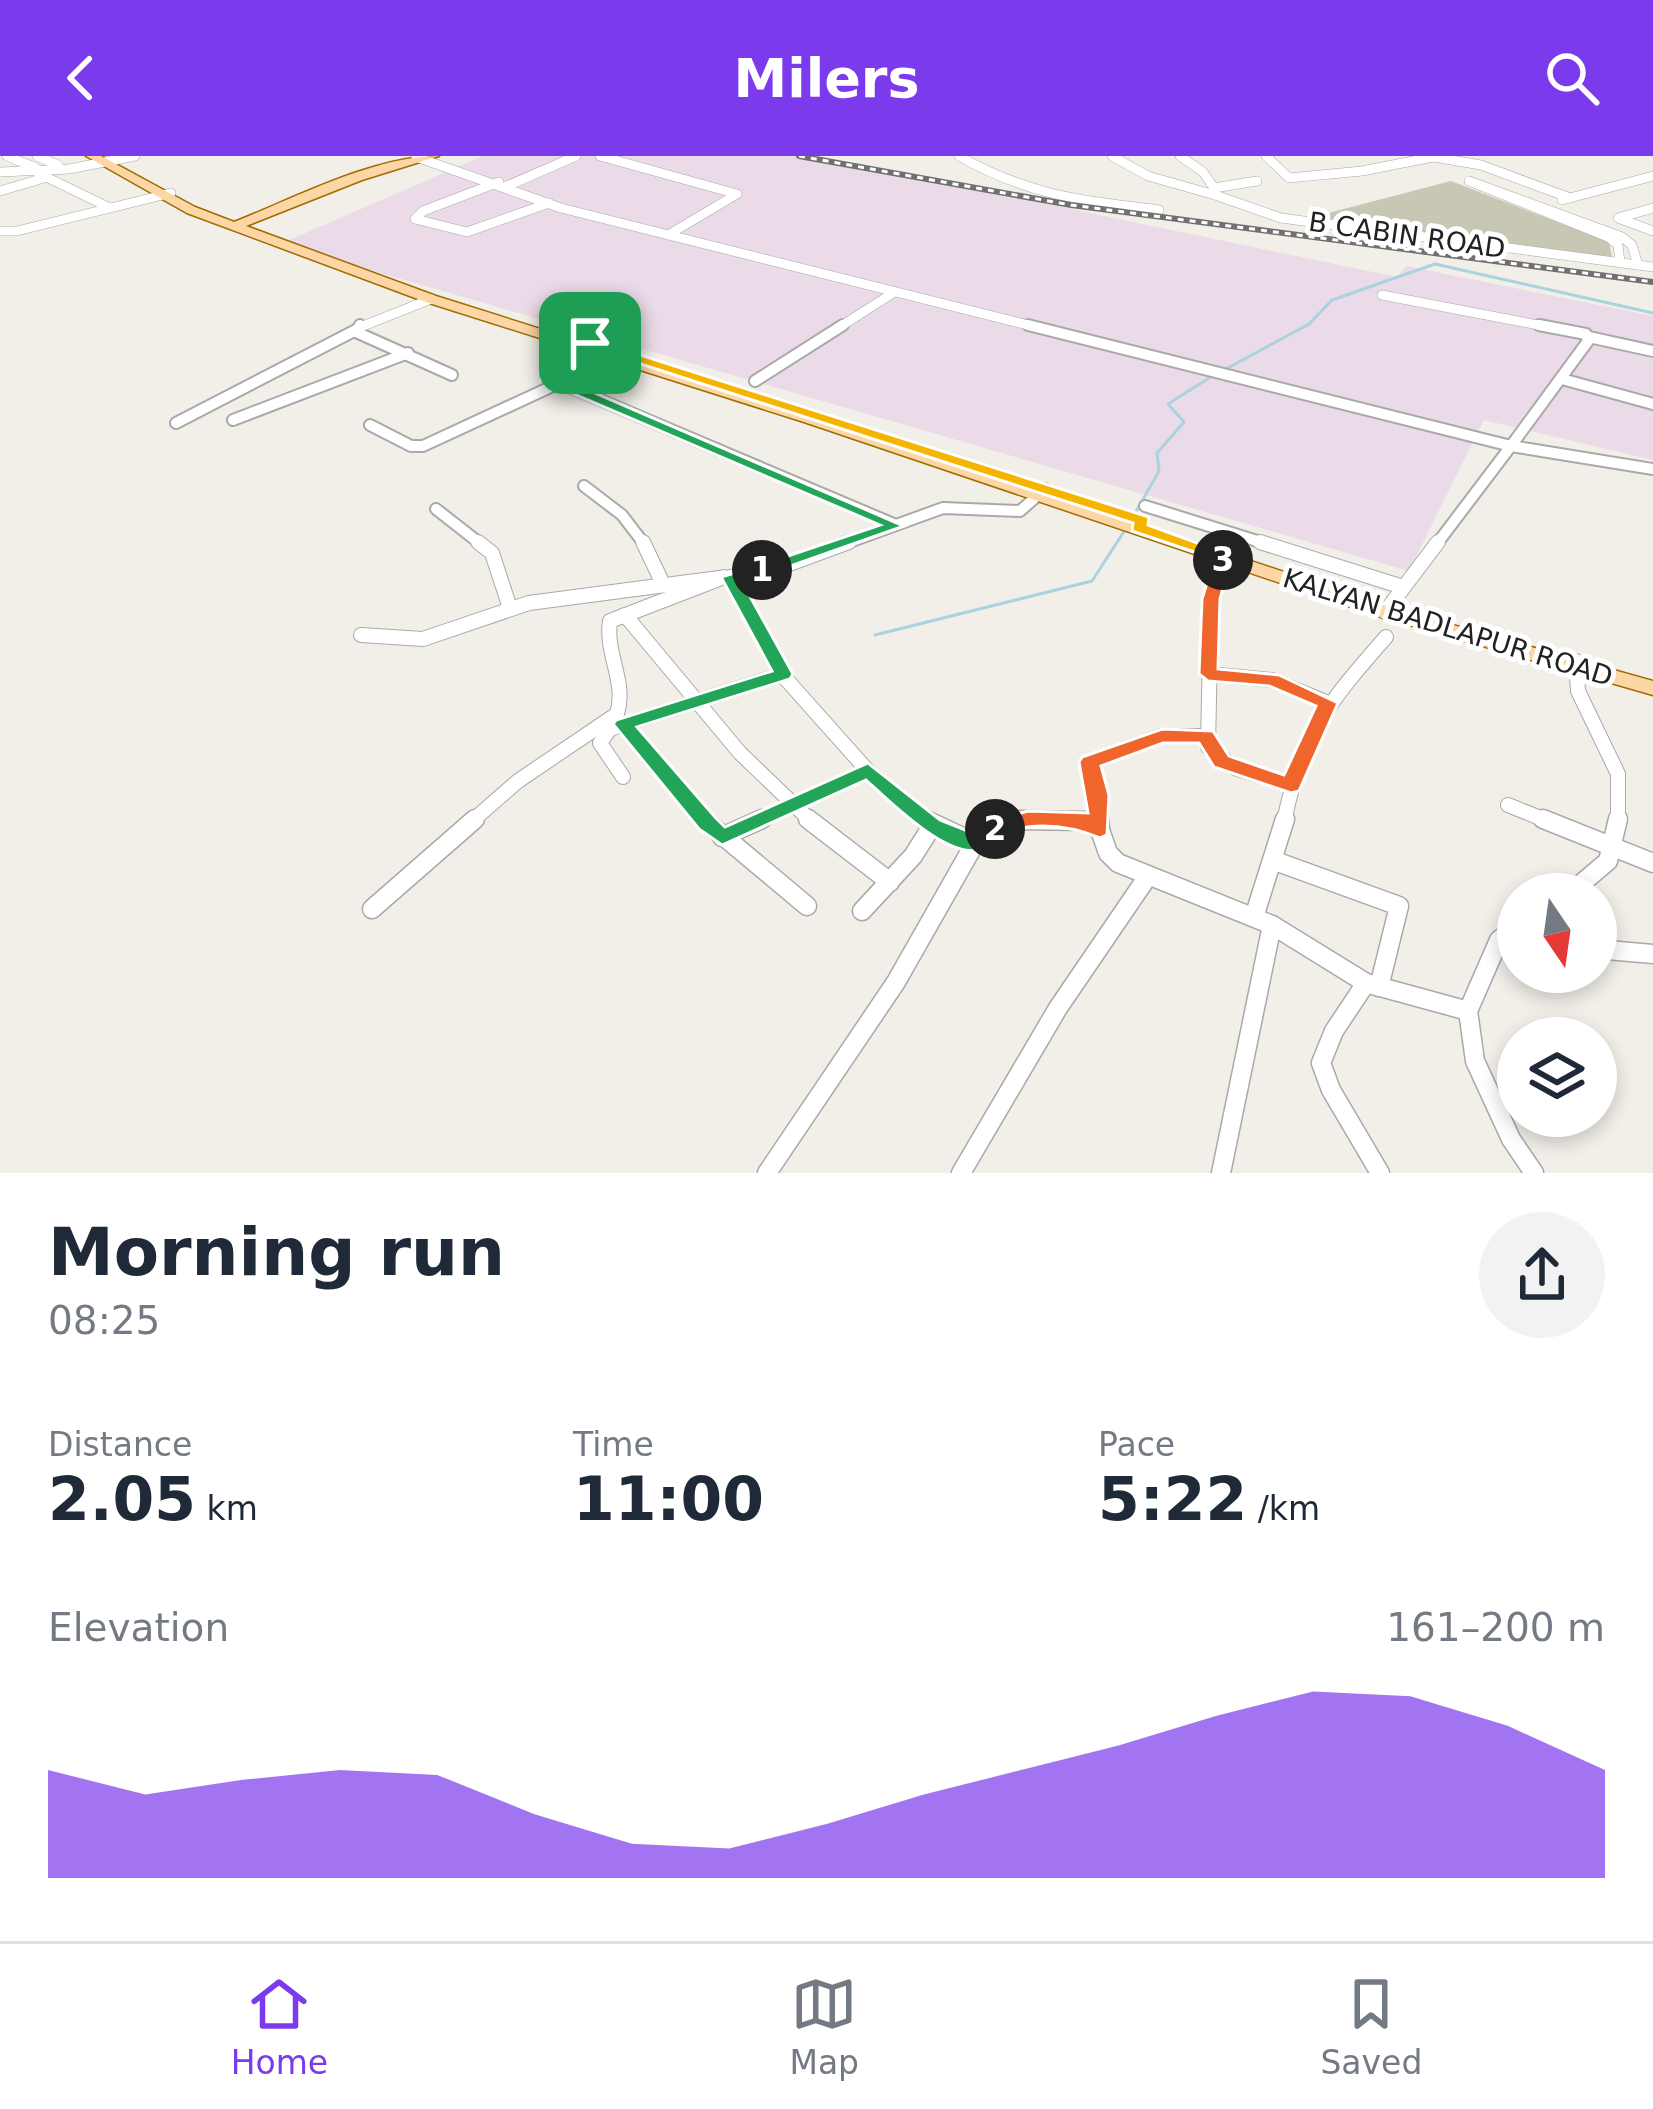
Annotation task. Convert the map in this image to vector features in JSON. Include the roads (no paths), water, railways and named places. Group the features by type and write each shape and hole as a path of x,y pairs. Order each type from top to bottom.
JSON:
{"main road":[{"path":"233,225 422,157"},
{"name":"KALYAN BADLAPUR ROAD","path":"103,159 233,225 403,286 1042,493 1142,518 1227,553 1388,608 1653,684"},
{"name":"KALYAN BADLAPUR ROAD","path":"403,286 430,299 593,348"}],"street":[{"path":"8,156 59,170 135,156"},
{"path":"549,202 466,232 415,219 423,211 576,156"},
{"path":"600,156 737,194 668,236"},
{"path":"959,156 1000,179 1048,196 1159,210"},
{"name":"B CABIN ROAD","path":"1112,156 1125,167 1177,187 1215,191 1281,218 1653,267"},
{"path":"1180,156 1204,172 1215,191 1258,181"},
{"path":"1266,156 1289,178 1362,172 1431,156 1481,165 1570,198"},
{"path":"1456,160 1480,156"},
{"path":"422,157 549,202 668,236 1511,446 1653,469"},
{"path":"3,189 36,164"},
{"path":"36,164 108,207"},
{"path":"0,172 36,164 58,165 59,170"},
{"path":"1538,207 1653,176"},
{"path":"1620,263 1618,245 1607,237 1469,181 1630,243 1653,245"},
{"path":"0,231 17,231 167,194"},
{"path":"1653,208 1618,219 1653,231"},
{"path":"1630,243 1638,265"},
{"path":"755,381 893,293"},
{"path":"1382,295 1572,329 1653,351"},
{"path":"176,423 356,330 430,299"},
{"path":"356,330 452,375"},
{"path":"1388,608 1589,337"},
{"path":"370,425 411,446 423,446 556,384 593,348"},
{"path":"593,348 546,373 556,384 896,526"},
{"path":"233,420 340,384 408,353"},
{"path":"1562,379 1653,404"},
{"path":"584,486 617,509 650,553 663,584"},
{"path":"361,635 423,639 510,608 565,596 784,566 943,508 1020,512 1042,493"},
{"path":"436,509 492,554 510,608"},
{"path":"1142,518 1403,587"},
{"path":"1227,553 1211,599 1206,736 1221,761 1291,785"},
{"path":"372,910 518,781 617,714 622,695 607,627 625,615 727,577"},
{"path":"727,577 783,674 868,771 932,826 975,843"},
{"path":"625,615 791,806 890,882"},
{"path":"1221,1173 1291,785 1328,703 1386,637"},
{"path":"1575,665 1578,697 1619,777 1617,850 1597,873"},
{"path":"623,777 600,737 623,724 783,674"},
{"path":"1208,674 1272,680 1328,703"},
{"path":"623,724 722,837 808,906"},
{"path":"1206,736 1162,736 1089,762 1108,853 1118,863 1263,921 1373,985 1468,1011"},
{"path":"722,837 868,771"},
{"path":"1508,805 1653,863"},
{"path":"767,1173 896,982 975,843 1014,820 1088,821 1100,830"},
{"path":"862,911 932,826"},
{"path":"1275,861 1399,906 1401,916 1373,985 1334,1030 1321,1064 1380,1173"},
{"path":"961,1173 1058,1008 1148,876"},
{"path":"1497,945 1468,1011 1475,1061 1511,1139 1534,1173"},
{"path":"1617,951 1653,954"}],"waterway":[{"path":"1226,369 1309,324 1332,300 1435,264 1653,313"},
{"path":"1133,517 1159,471 1157,453 1184,422 1168,404 1209,378"},
{"path":"875,635 1092,581 1125,530"}],"railway":[{"path":"799,156 1071,205 1653,282"}]}
